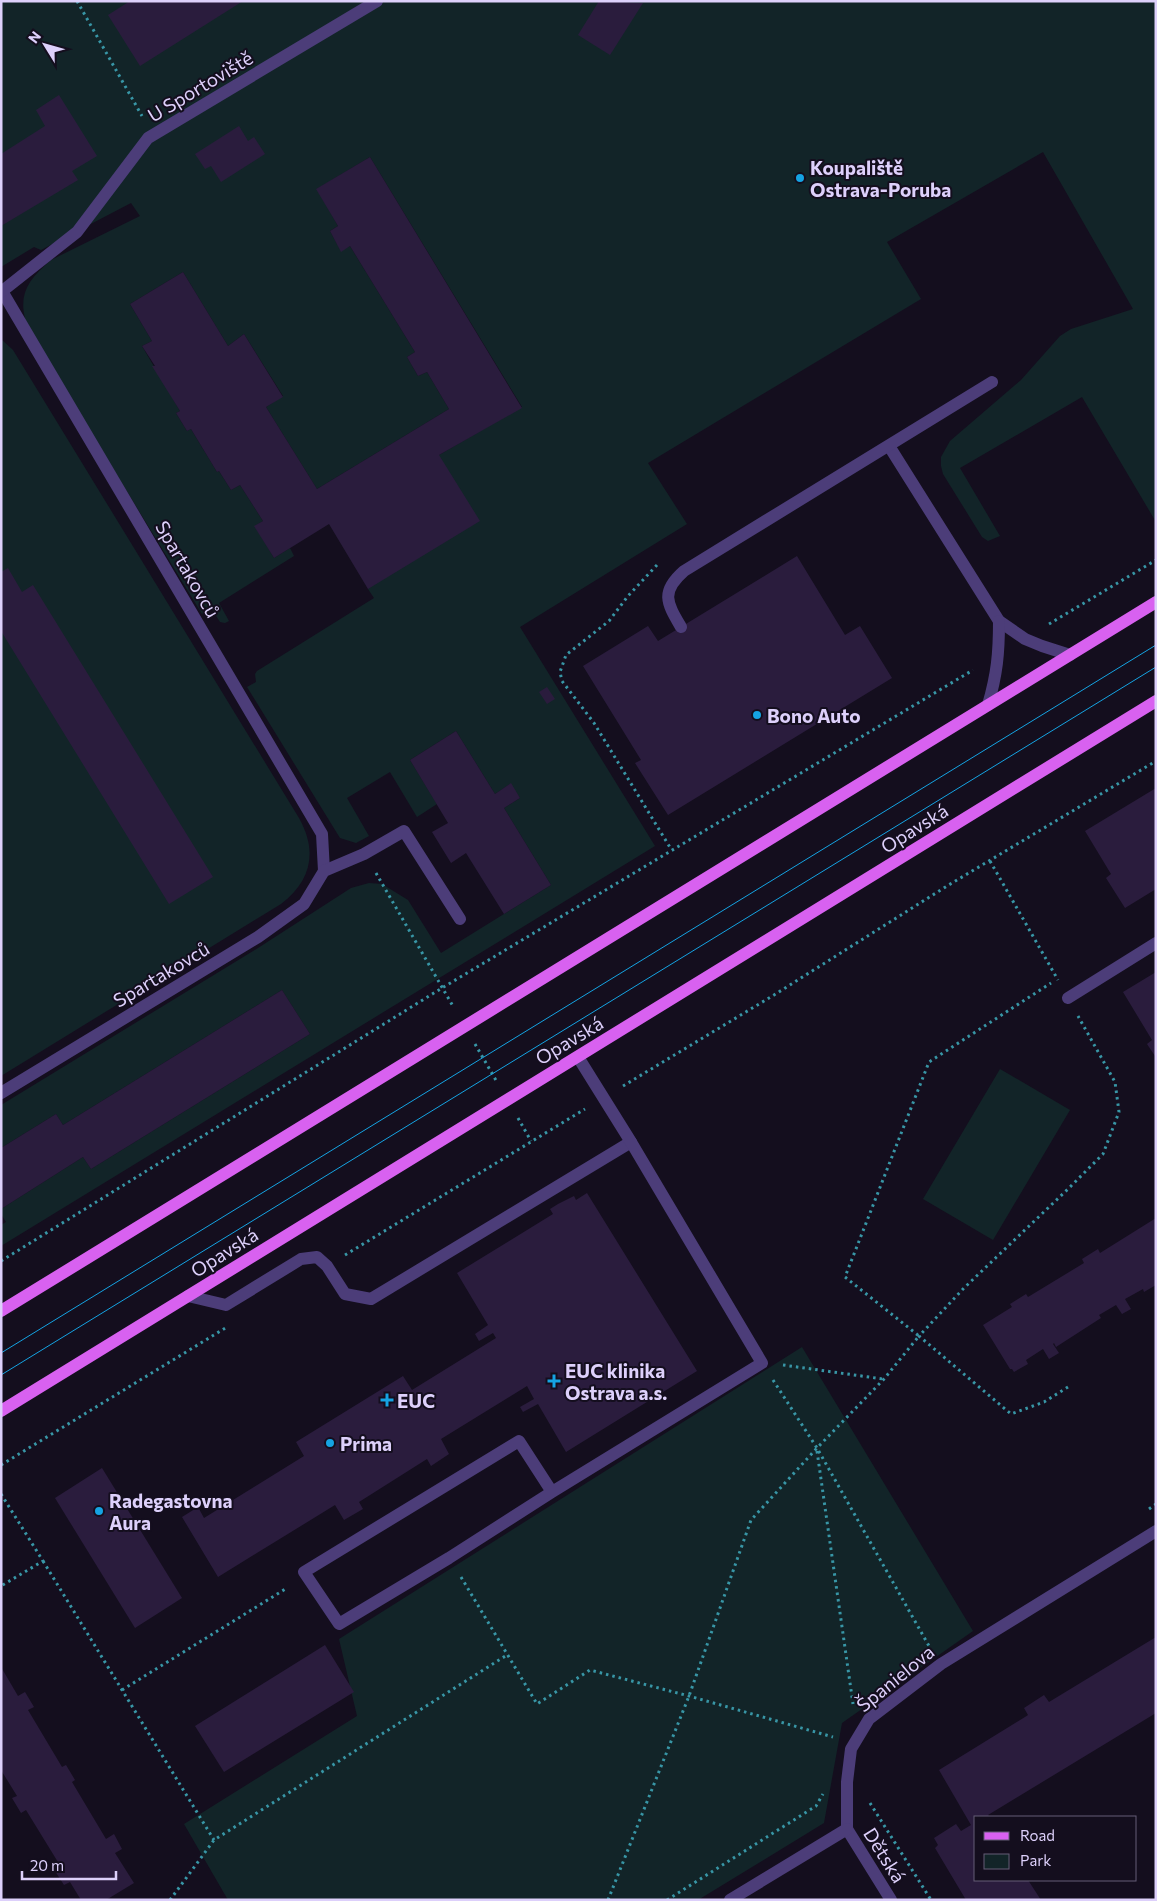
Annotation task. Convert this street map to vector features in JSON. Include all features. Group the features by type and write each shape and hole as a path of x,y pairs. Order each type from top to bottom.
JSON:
{"main road":[{"path":"1,1311 1156,602"},
{"name":"Opavská","path":"1,1411 1156,701"}],"street":[{"name":"U Sportoviště","path":"2,292 77,232 148,138 377,1"},
{"name":"Spartakovců","path":"1,1093 258,937 304,904 324,871 322,834 2,292"},
{"path":"682,627 671,610 667,596 671,585 690,566 992,382"},
{"path":"889,446 999,621 1025,639 1070,655"},
{"path":"988,706 997,675 999,621"},
{"path":"324,871 364,854 404,831 460,919"},
{"path":"1068,998 1156,943"},
{"path":"552,1492 519,1440 304,1572 339,1624 450,1558 552,1492 762,1363 631,1142 578,1057"},
{"path":"188,1296 226,1305 301,1258 316,1257 328,1266 345,1294 371,1299 631,1142"},
{"name":"Španielova","path":"847,1829 851,1749 869,1719 941,1664 1156,1531"},
{"path":"730,1900 847,1829"},
{"name":"Dětská","path":"847,1829 891,1900"}],"path":[{"path":"77,1 153,135"},
{"path":"1025,639 1156,560"},
{"path":"658,563 628,596 609,621 566,655 560,672 562,681 594,723 671,849"},
{"path":"1,1260 442,988 999,654"},
{"path":"328,1266 1156,761"},
{"path":"364,854 531,1141"},
{"path":"608,1900 690,1696 751,1520 884,1379 964,1288 1103,1154 1119,1112 1115,1082 990,861"},
{"path":"1057,979 929,1062 845,1277 920,1336 1011,1414 1044,1402 1068,1387"},
{"path":"1,1465 231,1325"},
{"path":"762,1363 884,1379"},
{"path":"762,1363 817,1448 941,1664"},
{"path":"817,1448 854,1705"},
{"path":"1,1494 214,1840"},
{"path":"450,1558 537,1704 590,1670 834,1737"},
{"path":"1,1586 43,1561"},
{"path":"122,1690 292,1585"},
{"path":"921,1651 929,1645"},
{"path":"170,1900 214,1840 507,1655"},
{"path":"850,1711 861,1699"},
{"path":"832,1744 838,1730"},
{"path":"667,1900 816,1806 823,1796 824,1787"},
{"path":"869,1801 931,1900"}],"green space":[{"path":"1,1 1156,1 1156,522 1082,397 960,468 1000,536 988,541 982,537 943,474 941,457 950,441 1021,380 1060,336 1071,329 1133,309 1043,152 887,242 921,299 648,463 687,524 520,627 655,846 1,1246 1,1225 6,1222 1,1214 1,1209 83,1157 91,1169 310,1034 282,990 63,1125 56,1114 1,1148 1,1105 258,948 351,888 369,883 382,884 408,900 441,953 551,885 504,808 520,798 510,784 495,794 456,731 410,760 437,804 417,817 390,772 347,798 369,836 356,843 340,838 247,687 256,682 255,674 257,671 374,598 368,589 439,455 522,407 370,157 317,189 338,226 330,231 341,251 350,246 415,352 407,357 418,376 427,372 449,409 317,489 266,407 283,396 244,334 228,346 183,272 130,304 152,341 142,346 180,411 176,413 187,431 191,429 217,472 219,471 231,490 240,485 263,521 255,526 274,558 290,548 294,556 219,603 229,621 225,623 220,622 211,608 202,614 30,333 26,321 23,301 25,292 34,276 42,268 51,260 140,216 131,203 41,250 34,247 1,267"},
{"path":"1,339 13,350 299,818 305,831 310,854 305,876 299,886 281,904 1,1076"},
{"path":"1000,1069 1070,1110 993,1240 923,1199"},
{"path":"802,1347 973,1631 842,1723 824,1823 698,1900 228,1900 184,1824 357,1716 339,1639"}],"building":[{"path":"130,1 243,1 140,66 108,15"},
{"path":"599,1 643,3 610,55 578,35"},
{"path":"59,95 97,156 72,171 78,180 1,226 1,154 45,126 36,110"},
{"path":"239,126 248,141 254,137 265,154 221,182 211,166 205,169 195,154"},
{"path":"370,157 522,408 439,455 480,521 368,589 329,524 274,558 254,526 263,521 240,485 231,490 219,471 217,472 191,429 187,431 176,413 180,411 142,346 152,341 130,304 183,272 228,346 244,334 283,397 266,407 317,489 449,409 427,372 418,376 407,357 415,352 350,246 341,252 330,231 338,226 316,189"},
{"path":"797,556 845,635 860,626 892,678 668,815 635,763 641,760 583,666 648,626 658,641"},
{"path":"8,568 22,592 33,585 213,877 169,904 1,631 1,572"},
{"path":"547,687 555,699 547,704 539,692"},
{"path":"456,731 495,794 511,783 520,798 504,808 551,885 504,914 466,853 451,863 432,832 448,823 410,760"},
{"path":"1156,788 1156,889 1125,908 1106,878 1111,874 1085,831"},
{"path":"1156,972 1155,1056 1147,1044 1152,1040 1123,992"},
{"path":"282,990 310,1034 91,1169 83,1157 1,1209 1,1148 56,1114 63,1125"},
{"name":"EUC klinika Ostrava a.s.","path":"587,1193 697,1371 566,1452 538,1404 523,1412 520,1407 534,1399 527,1386 441,1439 449,1454 431,1466 427,1459 359,1502 363,1509 344,1520 335,1505 218,1577 182,1517 198,1507 204,1518 304,1456 296,1442 403,1376 412,1390 496,1338 493,1333 479,1341 475,1334 488,1325 457,1273 553,1214 550,1209 558,1204 574,1196 576,1200"},
{"path":"1156,1218 1156,1285 1144,1292 1143,1289 1125,1299 1131,1309 1122,1314 1116,1305 1099,1315 1101,1318 1056,1347 1054,1343 1053,1344 1059,1353 1049,1359 1043,1349 1026,1360 1028,1364 1014,1372 1010,1369 983,1325 1012,1307 1010,1304 1026,1294 1028,1297 1084,1263 1082,1259 1098,1249 1100,1253"},
{"path":"102,1468 182,1598 135,1628 55,1498"},
{"path":"1156,1637 1156,1713 989,1816 974,1816 974,1881 1029,1881 1041,1900 966,1900 935,1848 938,1845 934,1838 956,1824 961,1831 971,1825 939,1770 1028,1715 1024,1708 1044,1695 1049,1702"},
{"path":"325,1645 354,1692 224,1772 195,1726"},
{"path":"1,1667 18,1696 25,1692 34,1707 28,1710 62,1767 66,1765 75,1780 72,1782 106,1839 114,1834 122,1849 115,1853 134,1883 106,1900 81,1900 70,1882 64,1885 55,1871 61,1867 26,1810 21,1813 12,1798 17,1796 1,1770"}],"tram line":[{"path":"1,1353 1156,645"},
{"path":"1,1375 1156,667"}],"place":[{"name":"Koupaliště Ostrava-Poruba","path":"800,178"},
{"name":"Bono Auto","path":"757,715"},
{"name":"EUC klinika Ostrava a.s.","path":"554,1381"},
{"name":"EUC","path":"387,1400"},
{"name":"Prima","path":"330,1443"},
{"name":"Radegastovna Aura","path":"99,1511"}]}
